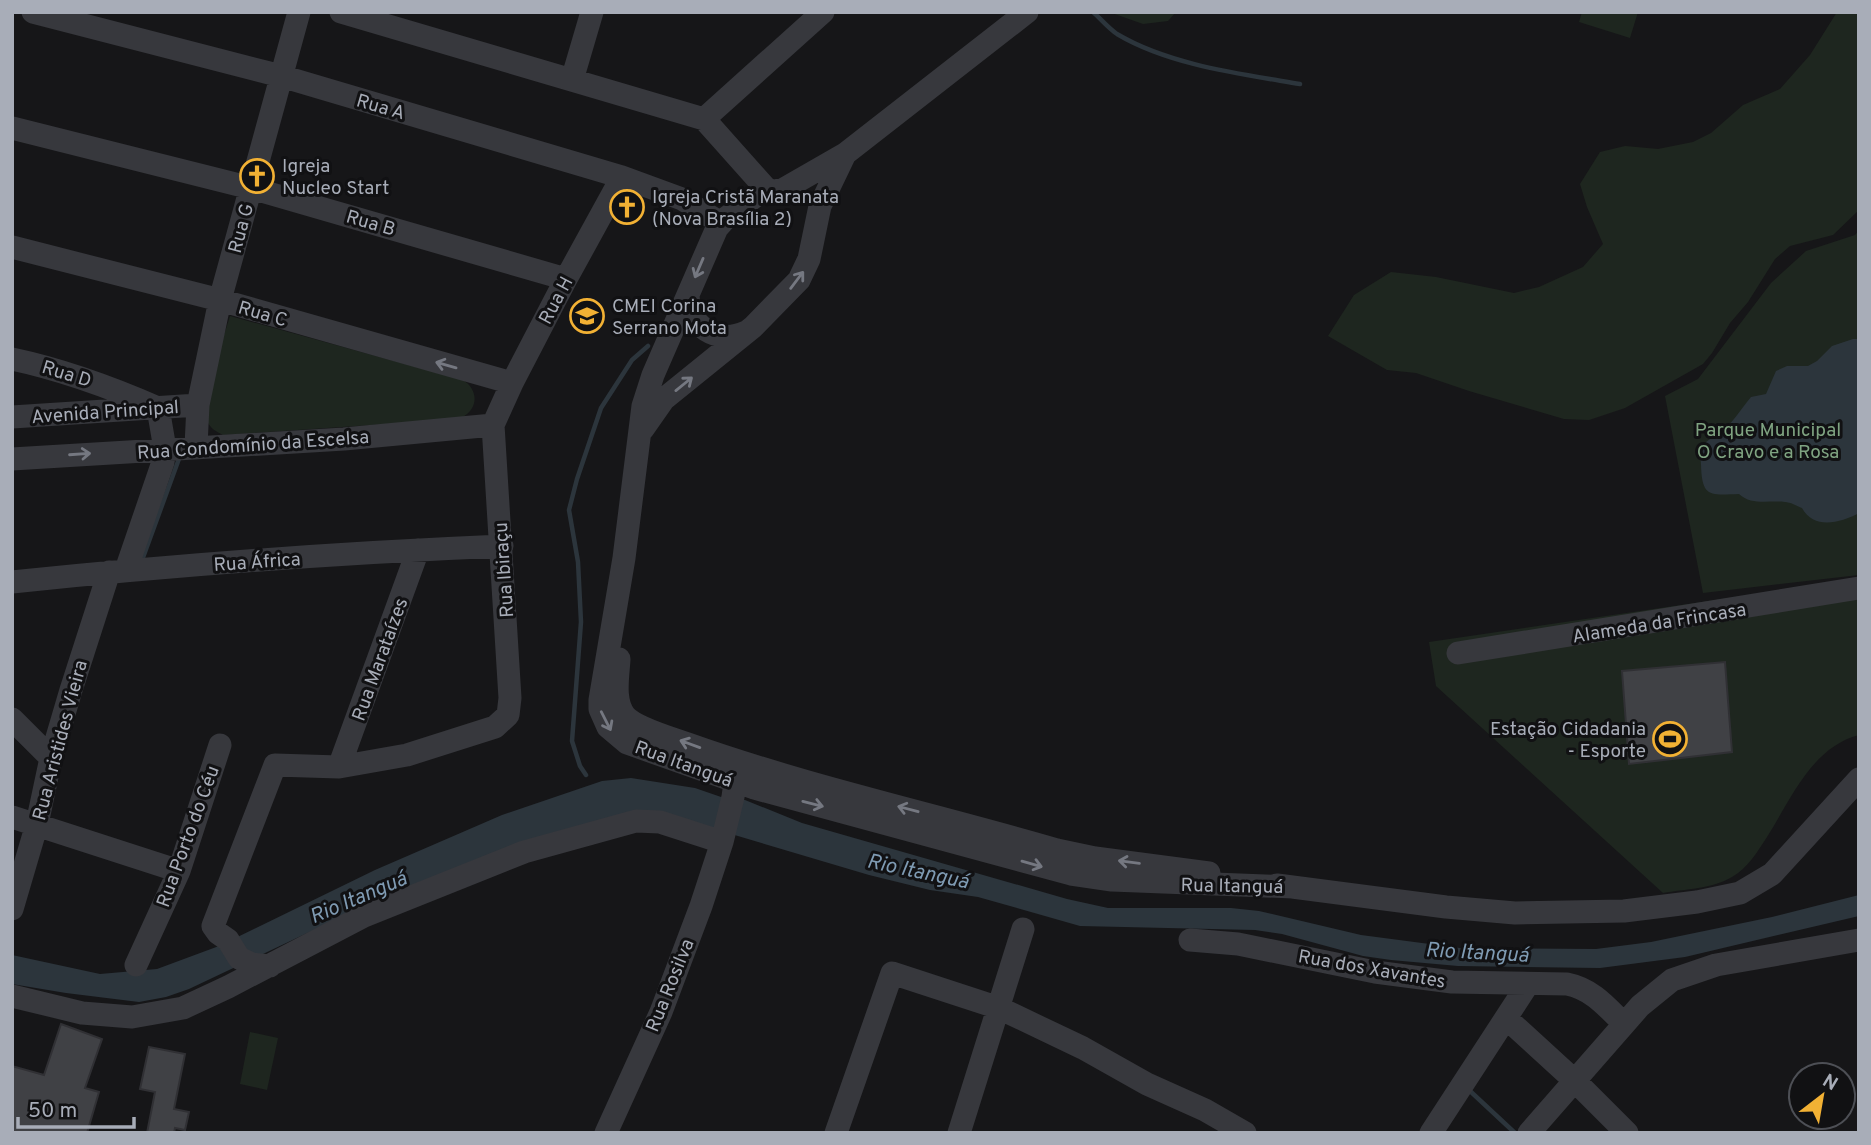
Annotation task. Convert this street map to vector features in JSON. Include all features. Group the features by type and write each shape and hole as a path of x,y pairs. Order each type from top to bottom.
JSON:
{"street":[{"name":"Rua A","path":"33,12 281,76 622,177 682,199 721,223"},
{"name":"Rua G","path":"196,446 198,405 220,300 299,12"},
{"path":"341,12 376,17 572,80 709,115 774,192 792,193 805,200 816,220"},
{"path":"572,80 592,12"},
{"path":"709,115 823,12"},
{"name":"Rua Itanguá","path":"1027,12 845,154 774,192 757,195 721,223 713,234 647,390 624,558 600,700 603,719 613,734 627,743 734,789 793,800 1071,874 1112,880 1293,887"},
{"name":"Rua B","path":"12,128 251,188 566,279"},
{"name":"Rua Itanguá","path":"640,435 664,399 753,327 790,290 805,269 825,192 845,154"},
{"name":"Rua H","path":"493,425 566,279 622,177"},
{"name":"Rua C","path":"12,247 220,300 512,383"},
{"path":"688,295 693,317 711,334 737,336 753,327"},
{"name":"Rua D","path":"12,359 89,379 158,408"},
{"name":"Avenida Principal","path":"12,417 198,405"},
{"path":"158,408 165,449"},
{"name":"Rua Condomínio da Escelsa","path":"12,459 344,439 493,425"},
{"name":"Rua Ibiraçu","path":"339,768 407,755 495,727 508,715 510,698 493,425"},
{"name":"Rua Aristides Vieira","path":"12,909 37,824 51,758 117,571 163,462 165,449"},
{"name":"Rua África","path":"12,582 117,571 502,546"},
{"name":"Rua Marataízes","path":"339,768 418,550"},
{"name":"Rua Itanguá","path":"624,558 618,691 620,707 634,723 722,756 1074,854 1293,887"},
{"name":"Alameda da Frincasa","path":"1458,653 1859,588"},
{"path":"12,719 51,758"},
{"name":"Rua Porto do Céu","path":"136,965 179,871 220,745"},
{"path":"722,756 734,789"},
{"path":"270,966 252,964 227,941 275,765 339,768"},
{"path":"1293,887 1480,911 1549,914 1624,911 1729,896 1751,888 1772,874 1859,779"},
{"name":"Rua Rosilva","path":"606,1133 661,1012 723,838 734,789"},
{"path":"12,817 179,871"},
{"path":"12,996 82,1013 132,1017 183,1008 364,916 524,852 636,821 660,822 723,838"},
{"path":"959,1133 1023,929"},
{"name":"Rua dos Xavantes","path":"1191,940 1238,944 1375,972 1452,982 1578,987 1599,999 1624,1024"},
{"path":"1529,1133 1532,1126 1624,1024 1657,990 1672,980 1716,965 1859,940"},
{"path":"836,1133 892,973 999,1008 1083,1048 1147,1084 1205,1110 1245,1133"},
{"path":"1431,1133 1528,984"},
{"path":"1506,1018 1627,1133"}],"green space":[{"path":"1109,12 1176,12 1168,21 1143,24"},
{"path":"1582,12 1638,12 1630,38 1579,22"},
{"path":"1837,12 1859,12 1859,210 1833,235 1790,246 1775,259 1703,364 1625,408 1589,420 1564,419 1416,373 1387,370 1328,336 1354,295 1391,272 1436,277 1514,293 1539,287 1583,267 1603,244 1580,184 1600,152 1625,146 1658,149 1693,142 1711,133 1743,105 1780,89 1810,55"},
{"name":"Parque Municipal O Cravo e a Rosa","path":"1859,230 1859,575 1703,593 1665,396 1698,379 1771,283 1806,251 1855,235"},
{"path":"230,316 463,380 472,390 475,401 470,411 459,419 223,435 210,425 206,410 210,384"},
{"name":"Estação Cidadania - Esporte","path":"1859,579 1859,735 1828,751 1804,776 1760,848 1743,869 1724,881 1707,886 1663,893 1436,686 1429,642"},
{"path":"250,1032 278,1038 267,1090 240,1084"}],"water":[{"path":"1859,339 1859,513 1836,522 1820,522 1807,515 1802,508 1789,503 1749,500 1739,494 1714,494 1706,489 1703,484 1700,454 1704,444 1728,426 1751,397 1766,394 1776,371 1787,366 1808,366 1832,346"},
{"name":"Rio Itanguá","path":"631,778 695,788 724,798 745,800 802,823 1067,899 1108,908 1231,908 1259,911 1361,935 1460,948 1596,949 1651,942 1772,917 1859,895 1859,916 1685,957 1600,968 1458,966 1363,956 1282,934 1255,930 1080,926 978,897 930,890 869,875 674,817 341,917 189,989 166,997 139,1002 12,984 12,955 100,974 157,969 219,946 375,870 502,815 602,781"}],"building":[{"path":"1725,662 1732,752 1629,764 1622,671"},
{"path":"61,1024 102,1039 85,1088 99,1092 87,1133 12,1133 12,1066 44,1075"},
{"path":"149,1047 185,1054 174,1109 189,1112 185,1130 175,1128 174,1133 147,1133 155,1092 140,1089"}],"waterway":[{"path":"1093,12 1117,34 1159,53 1206,67 1300,84"},
{"path":"586,775 580,766 572,741 581,622 578,562 569,510 601,408 632,360 648,346"},
{"path":"141,563 180,456"},
{"path":"1470,1086 1470,1091 1515,1133"}],"place":[{"name":"Igreja Nucleo Start","path":"257,176"},
{"name":"Igreja Cristã Maranata (Nova Brasília 2)","path":"627,207"},
{"name":"CMEI Corina Serrano Mota","path":"587,316"},
{"name":"Estação Cidadania - Esporte","path":"1670,739"}]}
